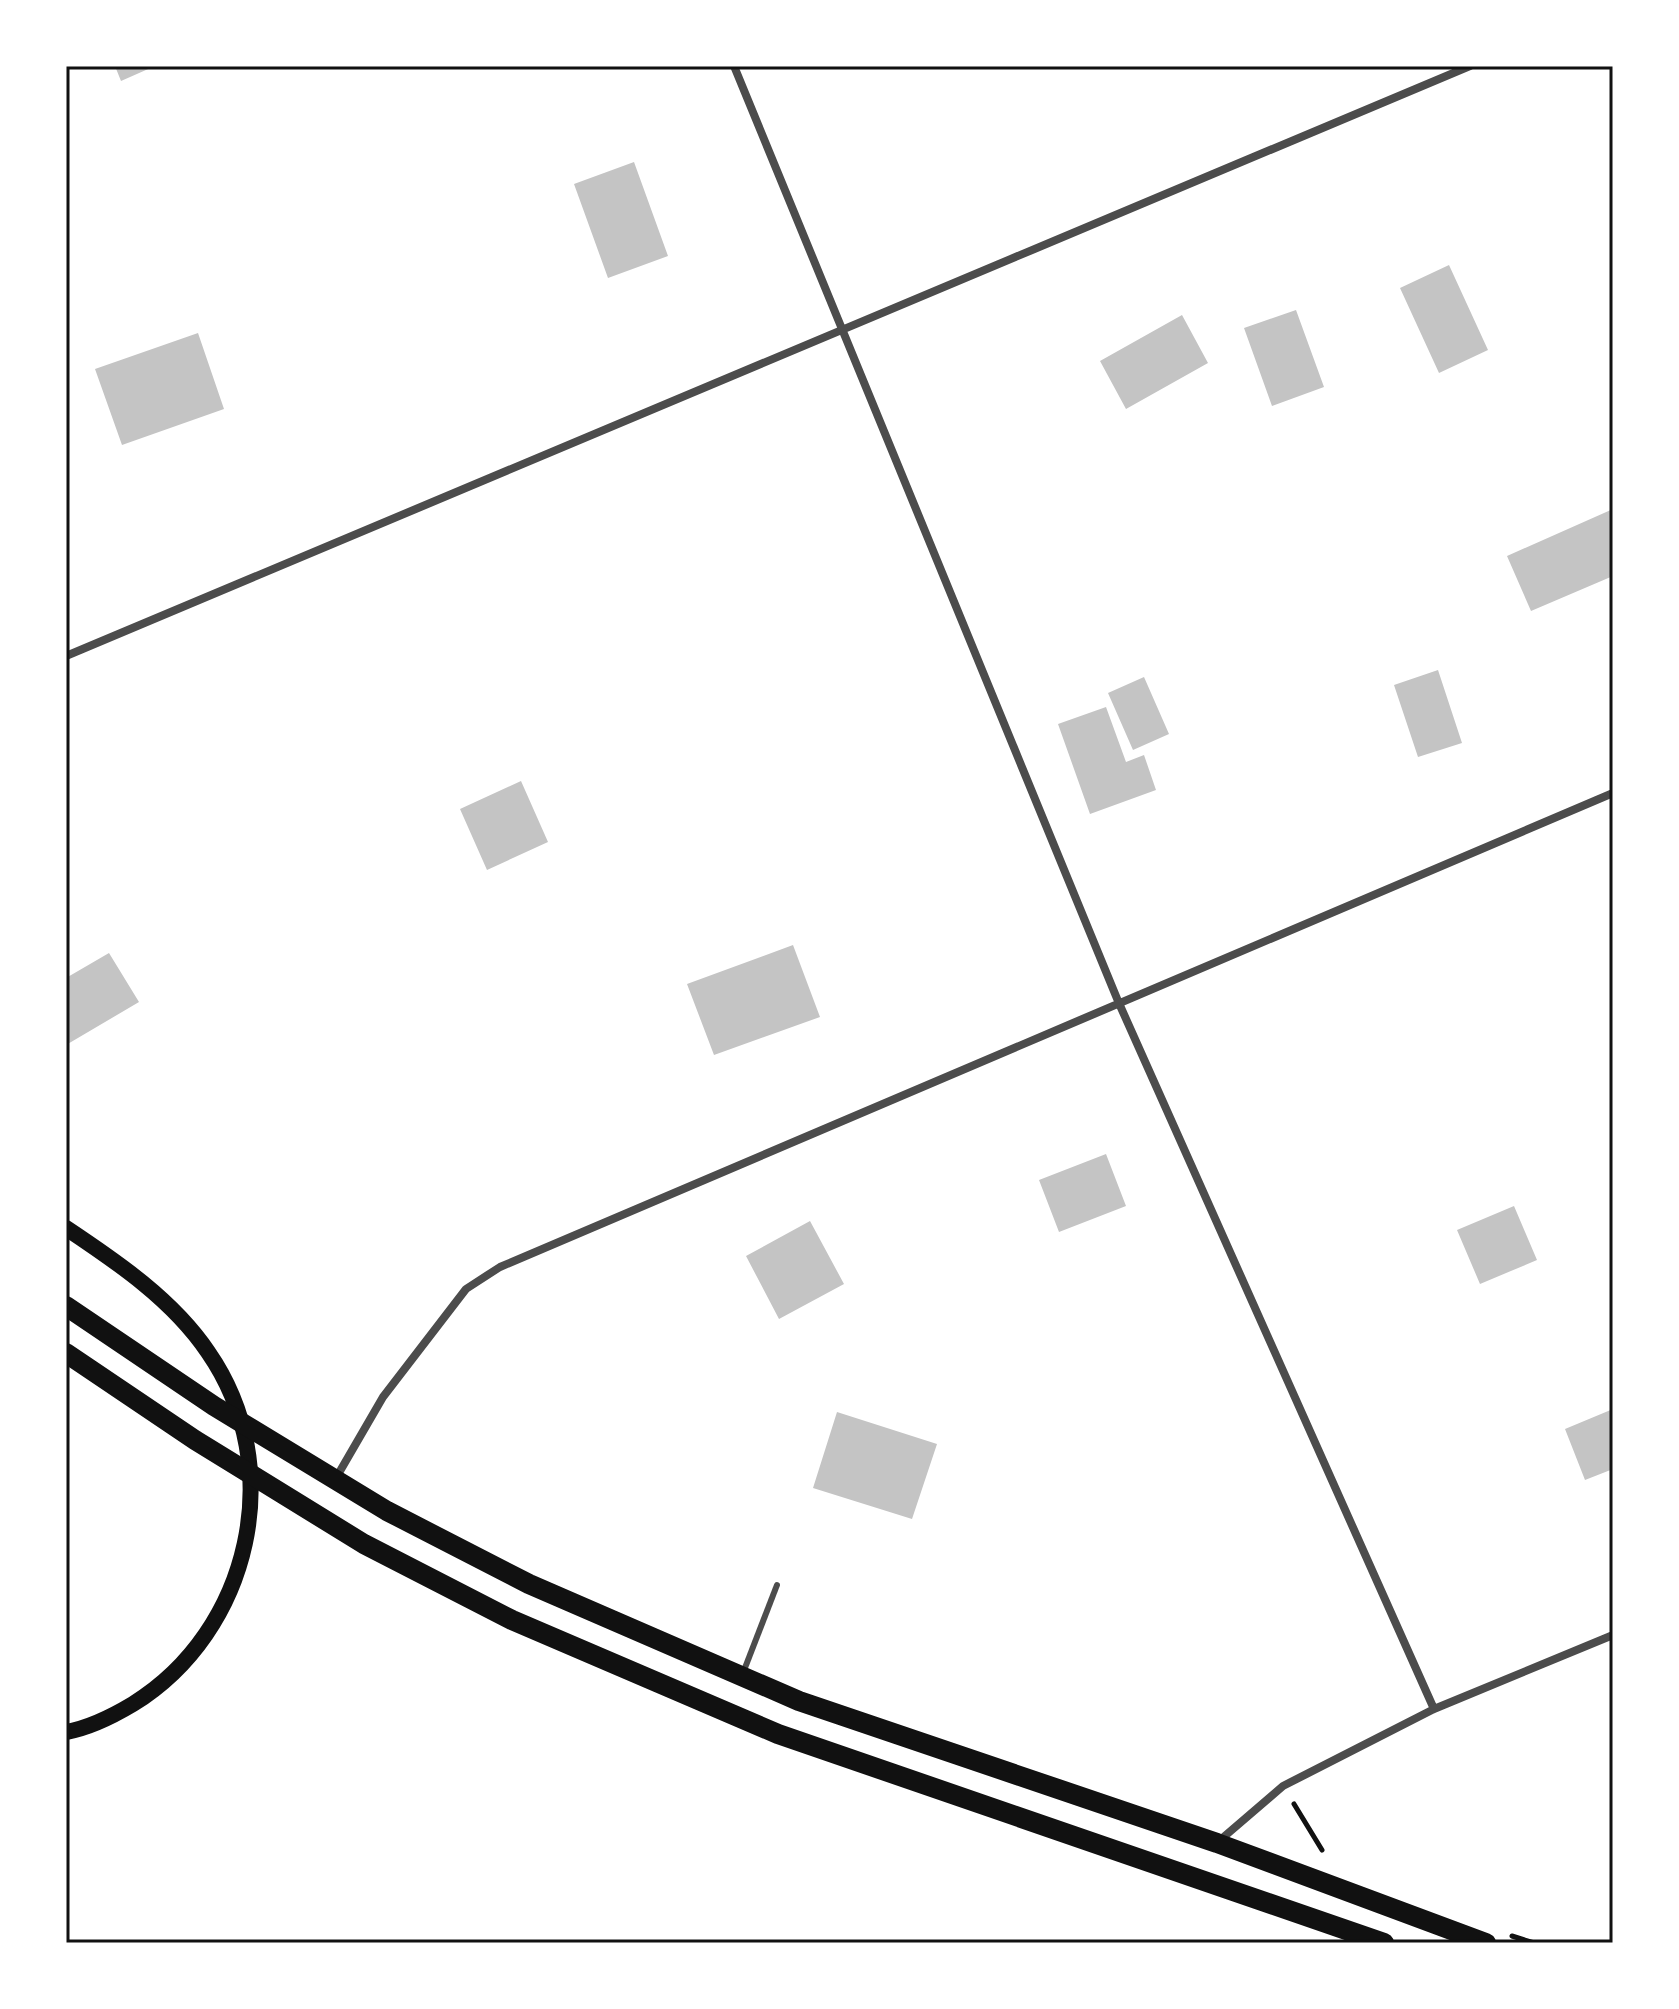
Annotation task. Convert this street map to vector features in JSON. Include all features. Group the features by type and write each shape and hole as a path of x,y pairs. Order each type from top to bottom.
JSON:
{"main road":[{"path":"66,1228 108,1256 166,1303 208,1351 236,1403 249,1457 252,1505 246,1552 225,1603 196,1651 155,1690 114,1715 66,1732"},
{"path":"66,1306 214,1406 387,1511 529,1584 799,1701 1217,1843 1486,1943"},
{"path":"66,1353 195,1440 364,1544 512,1620 778,1734 1384,1943"}],"street":[{"path":"734,66 1118,1001 1434,1709"},
{"path":"66,656 1470,66"},
{"path":"335,1479 383,1397 466,1289 500,1267 1118,1001 1613,793"},
{"path":"1217,1843 1283,1786 1434,1709 1613,1635"}],"lane":[{"path":"742,1676 777,1585"}],"building":[{"path":"115,66 155,66 121,81"},
{"path":"634,162 668,256 608,278 574,184"},
{"path":"1449,265 1488,350 1439,373 1400,288"},
{"path":"1296,310 1324,387 1272,406 1244,328"},
{"path":"1182,315 1208,363 1126,409 1100,361"},
{"path":"198,333 224,409 122,445 95,369"},
{"path":"1613,509 1613,576 1531,611 1507,556"},
{"path":"1438,670 1462,743 1418,757 1394,685"},
{"path":"1144,677 1169,734 1133,750 1108,693"},
{"path":"1106,707 1126,762 1144,755 1156,790 1090,814 1058,724"},
{"path":"521,781 548,842 487,870 460,809"},
{"path":"793,945 820,1017 714,1055 687,984"},
{"path":"109,953 139,1002 66,1045 66,978"},
{"path":"1106,1154 1126,1206 1059,1232 1039,1180"},
{"path":"1514,1206 1537,1260 1480,1284 1457,1230"},
{"path":"810,1221 844,1284 779,1319 746,1256"},
{"path":"1613,1409 1613,1469 1585,1480 1565,1429"},
{"path":"837,1412 937,1444 912,1519 813,1488"}]}
